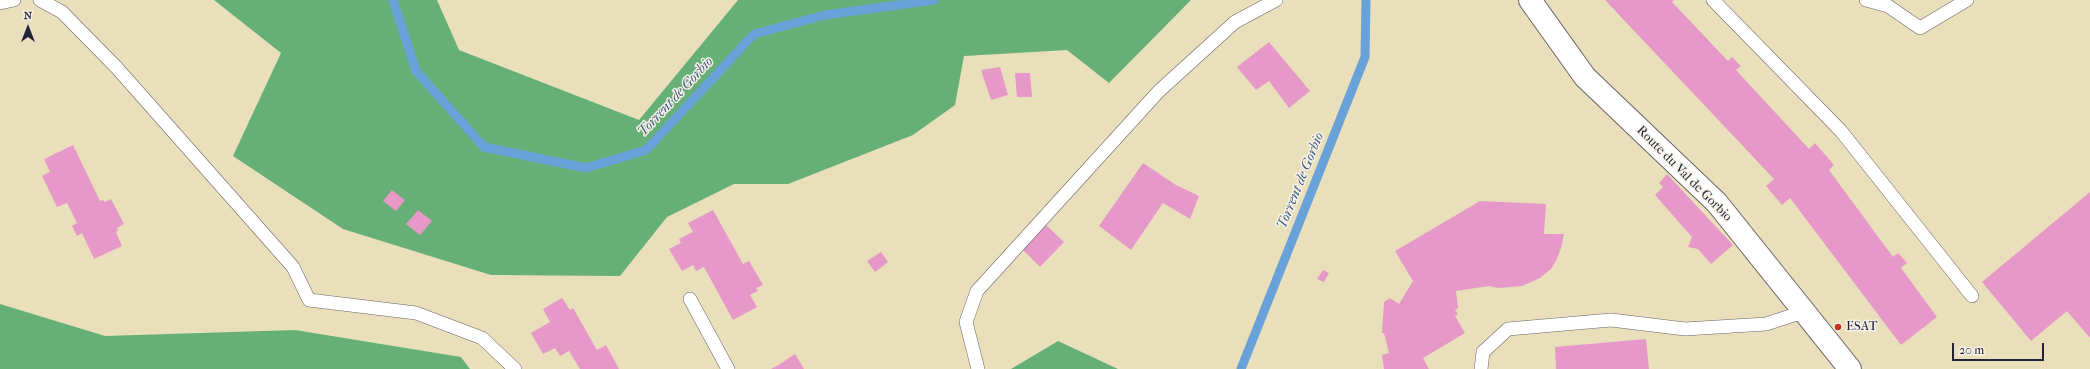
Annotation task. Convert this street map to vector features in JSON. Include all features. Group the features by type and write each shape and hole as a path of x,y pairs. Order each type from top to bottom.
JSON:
{"street":[{"name":"Route du Val de Gorbio","path":"1530,0 1585,77 1717,203 1806,312 1831,347 1850,369"}],"lane":[{"path":"0,3 14,0"},
{"path":"40,0 62,12 122,74 293,267 309,300 416,313 482,338 515,369"},
{"path":"978,369 966,322 977,290 1159,91 1235,22 1276,0"},
{"path":"1713,0 1841,131 1972,296"},
{"path":"1866,0 1888,6 1920,28 1967,0"},
{"path":"690,299 728,369"},
{"path":"1481,369 1483,352 1508,329 1611,320 1685,329 1766,324 1806,312"}],"green space":[{"path":"214,0 437,0 459,50 639,120 738,0 1191,0 1109,83 1067,50 964,56 955,105 913,135 788,184 734,184 667,217 620,276 491,275 343,229 233,156 281,53"},
{"path":"0,304 105,336 295,330 461,357 470,369 0,369"},
{"path":"1058,341 1118,369 1011,369"}],"building":[{"path":"1605,0 1674,0 1672,2 1728,61 1732,57 1741,66 1736,70 1809,149 1815,143 1834,165 1829,170 1893,257 1898,253 1907,263 1901,268 1937,317 1901,345 1790,198 1782,205 1766,186 1774,179"},
{"path":"1269,42 1310,91 1289,108 1269,81 1256,90 1237,67"},
{"path":"1000,67 1008,95 991,100 981,70"},
{"path":"1015,73 1030,73 1032,97 1017,97"},
{"path":"73,145 100,201 103,200 105,202 111,199 124,224 117,228 118,230 116,232 122,246 94,259 82,233 77,236 72,226 77,223 67,203 57,207 42,176 50,172 44,159"},
{"path":"1143,163 1176,185 1199,196 1190,219 1163,203 1131,250 1099,226"},
{"path":"1667,174 1733,245 1711,264 1698,249 1688,247 1692,237 1655,195 1663,187 1659,183"},
{"path":"392,190 405,200 396,211 383,201"},
{"path":"2090,192 2090,338 2067,311 2031,341 1982,282"},
{"path":"1480,201 1546,204 1544,234 1564,234 1556,261 1551,269 1540,278 1522,286 1498,288 1489,286 1456,291 1458,308 1455,310 1458,314 1455,316 1465,333 1423,358 1429,369 1384,369 1382,355 1389,353 1384,333 1382,333 1384,302 1390,298 1399,304 1413,281 1395,251"},
{"path":"418,210 432,221 420,235 406,224"},
{"path":"713,210 743,264 749,261 763,285 756,288 758,291 750,295 757,307 733,320 704,267 696,271 693,265 682,271 669,249 681,243 679,239 693,232 688,223"},
{"path":"1046,225 1064,242 1040,267 1023,250"},
{"path":"881,252 888,262 875,272 867,261"},
{"path":"1323,270 1329,273 1324,282 1317,279"},
{"path":"562,298 570,310 573,308 597,350 606,345 619,369 580,369 569,351 560,356 555,348 543,354 531,333 550,322 543,309"},
{"path":"1646,339 1649,369 1556,369 1555,347"},
{"path":"795,354 804,369 771,369 780,364"}],"waterway":[{"name":"Torrent de Gorbio","path":"393,0 416,71 484,147 586,168 646,150 754,34 825,15 934,0"},
{"name":"Torrent de Gorbio","path":"1241,369 1365,57 1366,0"}],"place":[{"name":"ESAT","path":"1838,327"}]}
